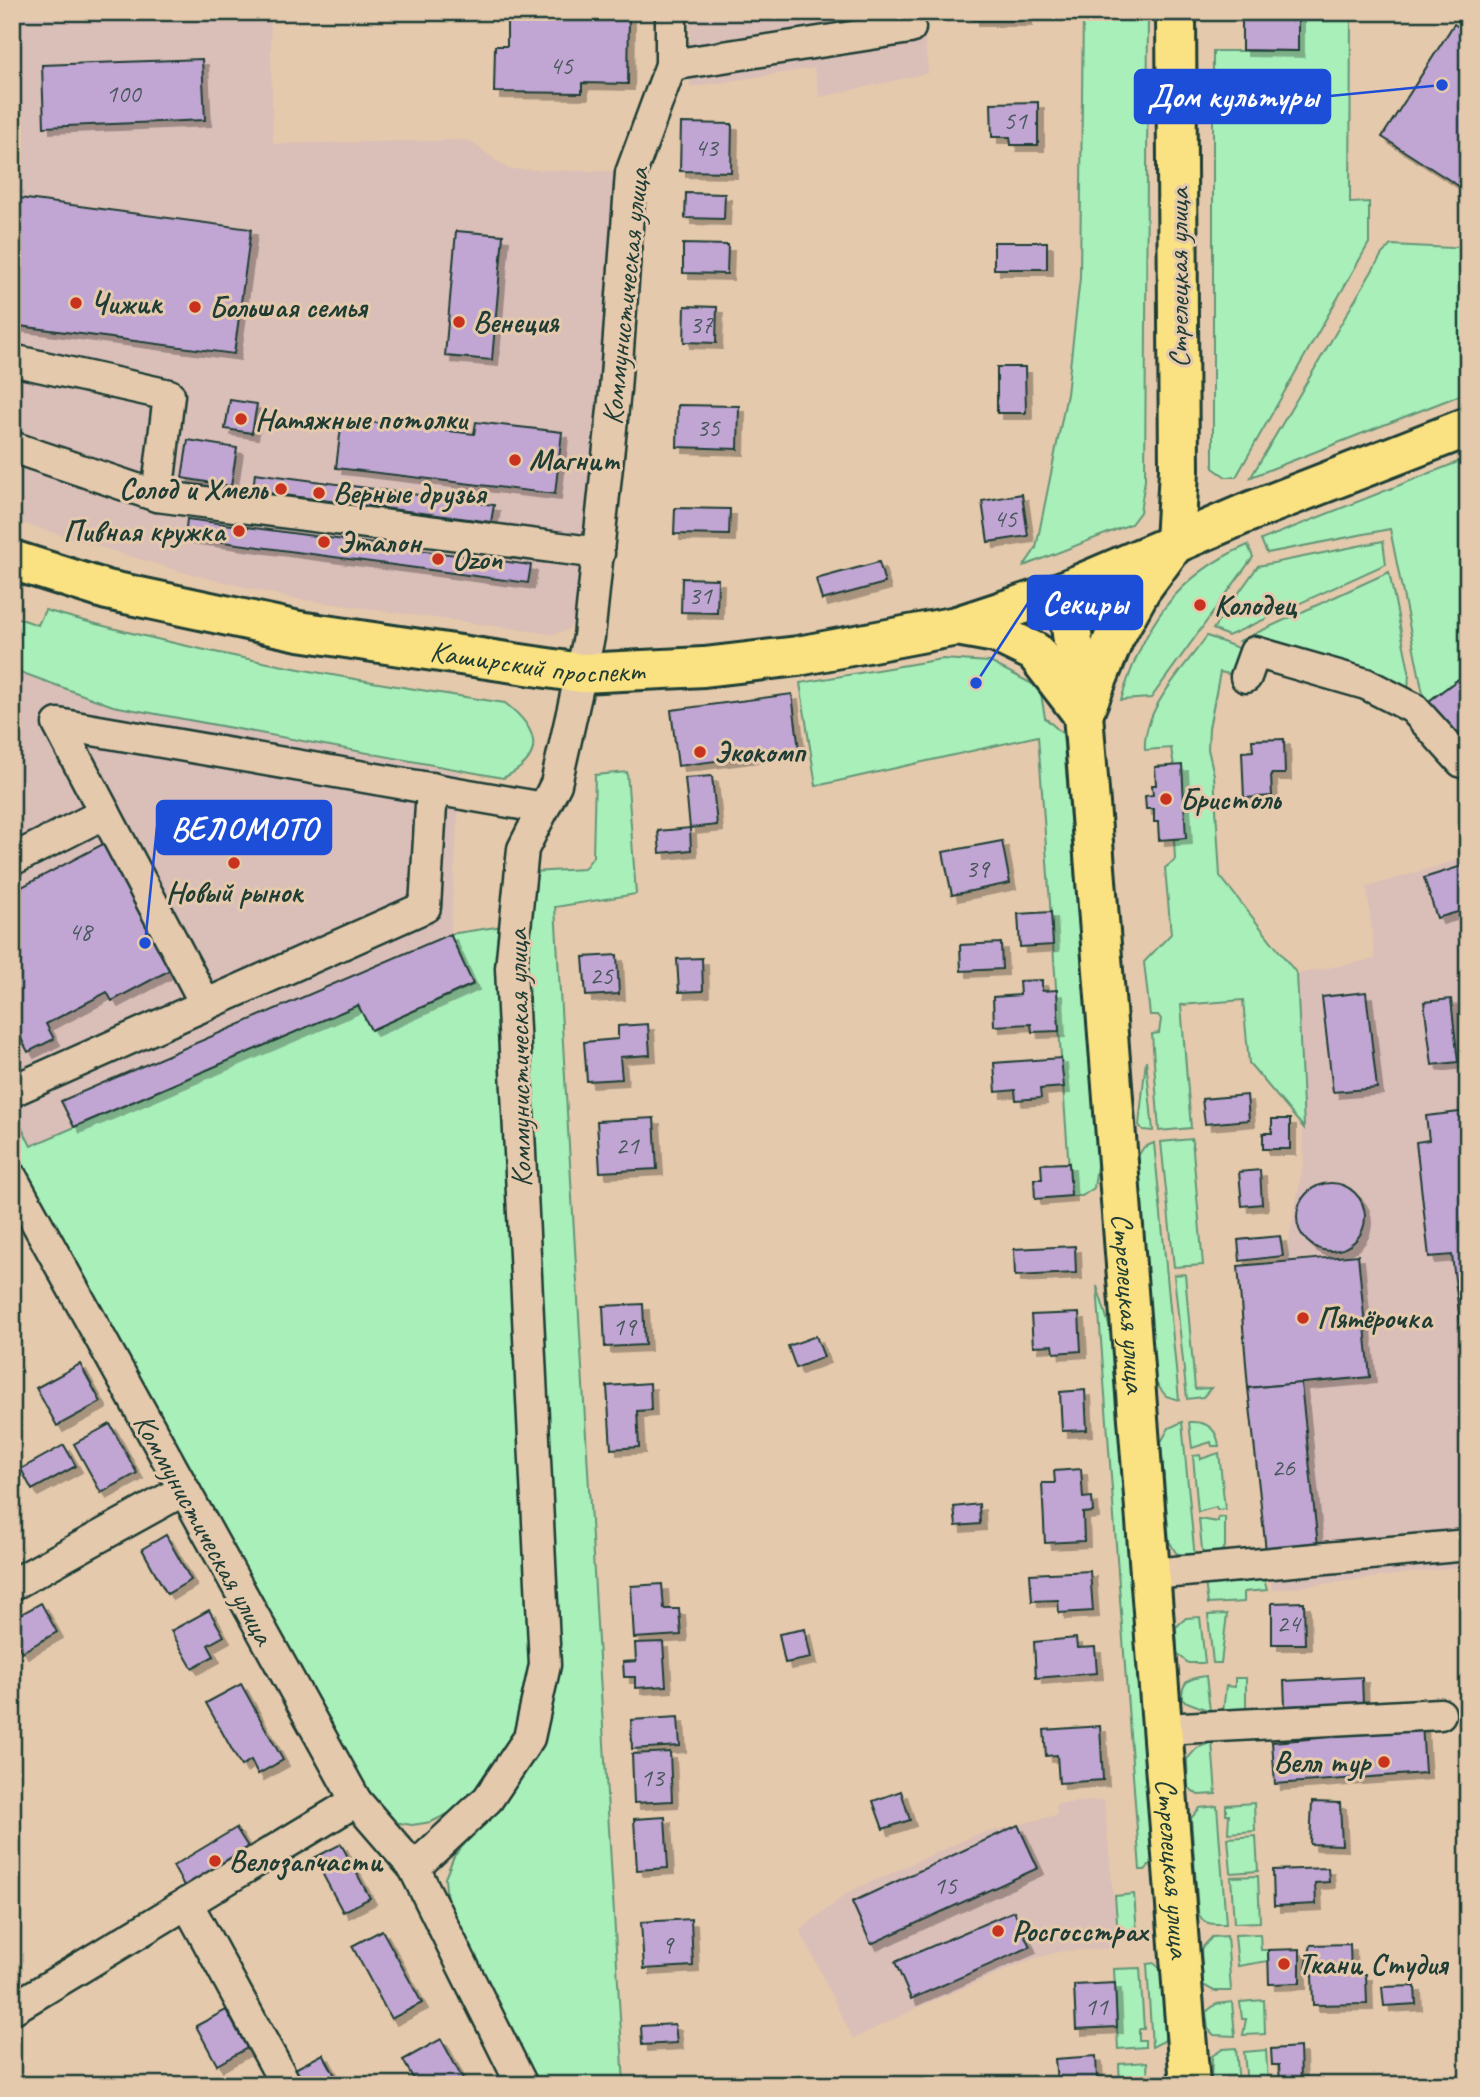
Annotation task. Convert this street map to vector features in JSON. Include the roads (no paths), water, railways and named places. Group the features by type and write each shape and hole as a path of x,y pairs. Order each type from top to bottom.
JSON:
{"main road":[{"name":"Стрелецкая улица","path":"1176,12 1179,470 1175,543 1142,589 1114,638 1083,714 1190,2085"},
{"path":"1175,543 1468,427"},
{"name":"Каширский проспект","path":"12,560 107,590 299,631 581,673 704,667 798,656 957,626 1066,590 1175,543"},
{"path":"1066,590 1083,714"},
{"path":"957,626 996,633 1035,652 1083,714"}],"street":[{"name":"Коммунистическая улица","path":"414,1868 488,1799 529,1738 545,1665 511,968 523,849 556,784 581,673 599,553 615,390 631,173 671,65 671,12"},
{"path":"671,65 910,28"},
{"path":"12,360 169,394 157,496"},
{"path":"12,447 157,496 599,553"},
{"path":"1246,677 1255,652 1366,684 1413,708 1462,762 1468,762"},
{"path":"206,1005 58,724 544,808"},
{"path":"12,1091 425,907 432,788"},
{"path":"12,860 105,813"},
{"name":"Коммунистическая улица","path":"12,1178 182,1491 356,1801 414,1868 522,2085"},
{"path":"12,1585 182,1491"},
{"path":"1152,1574 1468,1545"},
{"path":"1164,1729 1440,1714"},
{"path":"12,2009 356,1801"},
{"path":"187,1903 286,2085"}],"place":[{"name":"Дом культуры","path":"1442,85"},
{"name":"Чижик","path":"76,303"},
{"name":"Большая семья","path":"195,307"},
{"name":"Венеция","path":"459,322"},
{"name":"Натяжные потолки","path":"241,419"},
{"name":"Магнит","path":"515,460"},
{"name":"Солод и Хмель","path":"281,489"},
{"name":"Верные друзья","path":"319,493"},
{"name":"Пивная кружка","path":"239,531"},
{"name":"Эталон","path":"324,542"},
{"name":"Ozon","path":"438,559"},
{"name":"Колодец","path":"1200,605"},
{"name":"Секиры","path":"976,683"},
{"name":"Экокомп","path":"700,752"},
{"name":"Бристоль","path":"1166,799"},
{"name":"Новый рынок","path":"234,863"},
{"name":"ВЕЛОМОТО","path":"145,943"},
{"name":"Пятёрочка","path":"1303,1318"},
{"name":"Велл тур","path":"1384,1762"},
{"name":"Велозапчасти","path":"215,1861"},
{"name":"Росгосстрах","path":"998,1931"},
{"name":"Ткани Студия","path":"1284,1964"}]}
